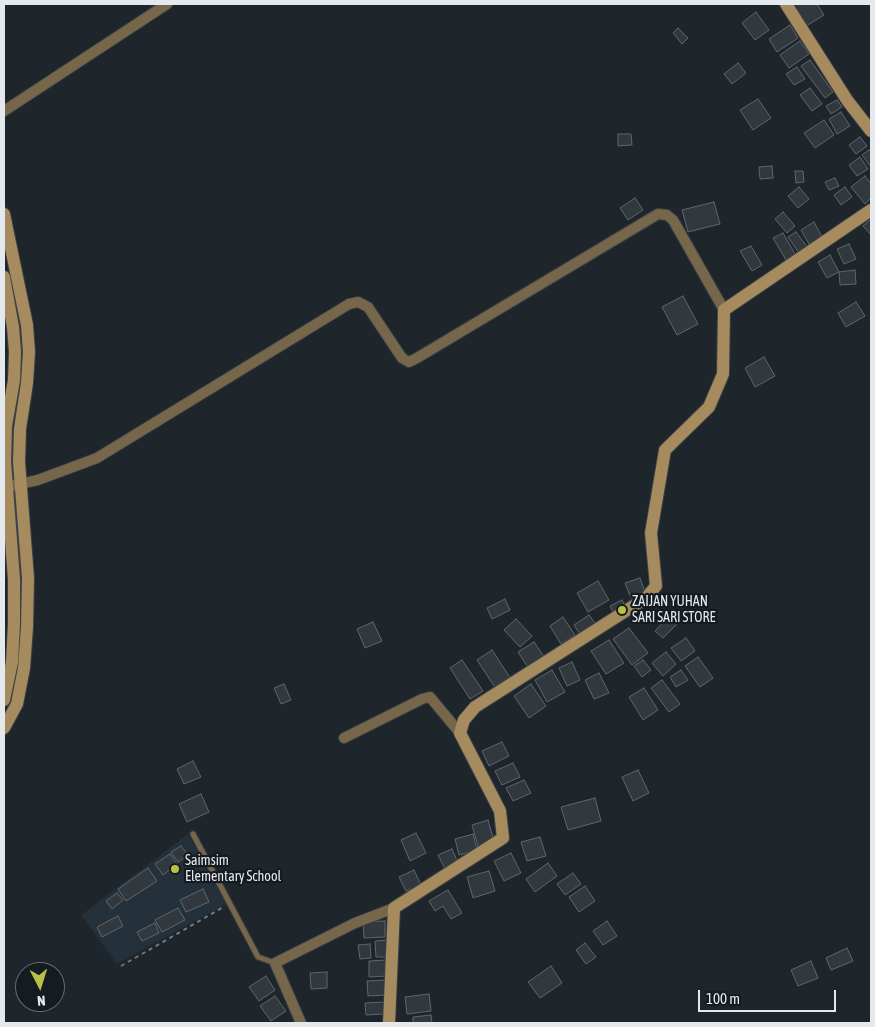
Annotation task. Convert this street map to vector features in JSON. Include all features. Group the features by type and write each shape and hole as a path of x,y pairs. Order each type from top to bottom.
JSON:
{"street":[{"path":"4,111 167,4"},
{"path":"786,4 847,100 871,131"},
{"path":"724,310 871,210"},
{"path":"4,214 27,325 29,352 27,383 20,429 21,486 28,578 25,660 17,704 4,728"},
{"path":"7,488 21,486 98,458 349,304 358,302 368,307 402,358 409,362 658,214 667,215 673,220 724,310 722,374 709,407 665,450 651,533 656,586 646,598 475,707 464,720 460,733"},
{"path":"4,277 13,326 15,352 14,380 6,426 7,488 14,579 14,624 12,662 4,700"},
{"path":"301,1023 275,963 355,923 394,908 503,838 500,811 460,733 430,697 422,699 344,738"},
{"path":"389,1023 394,908"}],"lane":[{"path":"193,834 258,957 275,963"}],"path":[{"path":"121,966 229,904"}],"shaded area":[{"name":"Saimsim Elementary School","path":"188,834 226,904 117,964 81,915"}],"building":[{"path":"789,4 817,4 824,15 803,28"},
{"path":"756,12 769,30 755,40 742,23"},
{"path":"790,25 798,38 777,52 769,39"},
{"path":"678,28 688,38 682,44 673,33"},
{"path":"800,41 809,54 789,68 780,55"},
{"path":"810,60 833,92 825,98 801,66"},
{"path":"738,63 746,73 732,84 724,74"},
{"path":"797,67 805,79 794,85 786,74"},
{"path":"810,88 822,104 812,111 800,95"},
{"path":"758,99 771,118 753,130 740,110"},
{"path":"837,100 842,107 831,114 826,106"},
{"path":"841,112 850,126 837,134 829,119"},
{"path":"824,120 834,135 815,148 804,133"},
{"path":"618,134 631,134 632,145 618,146"},
{"path":"860,137 867,146 856,154 849,145"},
{"path":"869,150 871,152 871,167 862,155"},
{"path":"860,157 868,169 857,176 849,165"},
{"path":"772,166 773,178 760,179 759,167"},
{"path":"795,171 803,171 804,182 796,183"},
{"path":"865,176 871,184 871,198 865,204 851,187"},
{"path":"835,178 839,186 829,190 825,182"},
{"path":"799,187 809,199 798,208 788,196"},
{"path":"845,187 852,197 841,205 834,195"},
{"path":"635,198 643,210 628,220 620,208"},
{"path":"714,202 720,224 688,232 682,210"},
{"path":"783,212 795,226 787,233 775,219"},
{"path":"871,219 871,235 863,226"},
{"path":"814,222 822,237 809,244 801,230"},
{"path":"796,232 808,248 799,253 788,237"},
{"path":"783,233 795,254 786,260 773,238"},
{"path":"849,244 856,259 844,264 837,249"},
{"path":"751,246 762,265 752,271 740,251"},
{"path":"830,255 839,272 827,278 818,262"},
{"path":"855,270 856,284 840,285 839,272"},
{"path":"683,296 698,324 677,335 662,307"},
{"path":"856,302 865,316 846,327 838,313"},
{"path":"764,357 775,376 755,387 745,368"},
{"path":"640,578 645,592 631,598 625,583"},
{"path":"598,581 609,600 588,612 577,593"},
{"path":"505,599 510,610 492,619 487,608"},
{"path":"622,600 626,608 615,615 610,606"},
{"path":"589,615 597,626 581,636 574,625"},
{"path":"669,616 677,624 663,638 655,631"},
{"path":"563,617 575,635 561,644 550,626"},
{"path":"516,619 532,636 520,647 504,630"},
{"path":"373,622 382,641 365,648 357,629"},
{"path":"629,628 648,653 632,665 613,639"},
{"path":"686,638 695,651 681,661 671,648"},
{"path":"609,640 624,663 606,674 591,651"},
{"path":"534,642 545,658 529,669 518,652"},
{"path":"492,650 511,679 496,689 477,660"},
{"path":"666,652 676,664 663,676 652,663"},
{"path":"698,657 713,678 700,687 685,666"},
{"path":"462,660 483,691 470,699 450,668"},
{"path":"643,660 651,670 642,677 634,666"},
{"path":"572,662 580,680 567,686 559,668"},
{"path":"552,670 565,692 547,702 535,680"},
{"path":"681,670 688,680 676,687 670,677"},
{"path":"599,673 609,693 594,699 585,680"},
{"path":"662,680 680,704 669,712 651,688"},
{"path":"284,684 291,700 281,704 274,688"},
{"path":"531,684 546,706 529,718 514,696"},
{"path":"644,688 658,710 643,720 629,697"},
{"path":"502,742 509,756 489,766 482,751"},
{"path":"193,761 201,777 184,784 177,769"},
{"path":"513,763 520,777 502,785 495,771"},
{"path":"638,770 649,793 633,801 622,777"},
{"path":"524,780 531,793 513,801 506,788"},
{"path":"201,794 209,812 187,822 179,804"},
{"path":"595,798 601,821 568,830 561,807"},
{"path":"488,820 494,841 478,846 472,825"},
{"path":"416,833 426,853 410,861 401,840"},
{"path":"473,834 477,850 459,855 455,839"},
{"path":"540,837 546,856 527,861 521,842"},
{"path":"181,846 188,855 178,862 171,852"},
{"path":"452,849 458,863 445,869 438,855"},
{"path":"511,853 521,873 504,881 494,861"},
{"path":"170,854 177,864 163,875 155,864"},
{"path":"548,863 557,876 535,892 526,879"},
{"path":"148,868 157,881 126,901 118,889"},
{"path":"414,870 421,885 406,891 399,877"},
{"path":"489,871 495,891 473,898 467,877"},
{"path":"573,873 581,884 565,895 557,884"},
{"path":"585,886 595,901 579,912 569,897"},
{"path":"203,889 209,902 186,912 180,900"},
{"path":"448,890 462,913 451,919 443,906 435,911 429,901"},
{"path":"117,893 123,900 112,909 106,901"},
{"path":"178,908 185,920 162,932 155,920"},
{"path":"118,916 123,926 102,937 97,927"},
{"path":"385,921 385,937 364,938 363,922"},
{"path":"607,921 617,936 603,945 593,931"},
{"path":"155,923 159,933 142,941 137,932"},
{"path":"388,940 389,957 376,957 375,941"},
{"path":"585,943 596,957 586,964 576,950"},
{"path":"370,944 371,958 360,959 358,945"},
{"path":"847,948 853,961 831,970 826,958"},
{"path":"387,960 388,976 369,977 369,961"},
{"path":"811,961 818,978 798,986 791,970"},
{"path":"551,966 562,983 540,998 528,982"},
{"path":"327,972 327,988 311,989 310,973"},
{"path":"266,976 275,990 259,1001 249,987"},
{"path":"387,980 387,995 368,996 367,981"},
{"path":"429,994 431,1011 407,1014 405,997"},
{"path":"275,996 286,1011 271,1021 260,1006"},
{"path":"385,1002 385,1014 366,1015 365,1003"},
{"path":"431,1015 432,1023 413,1023 413,1017"}],"place":[{"name":"ZAIJAN YUHAN SARI SARI STORE","path":"622,610"},
{"name":"Saimsim Elementary School","path":"175,869"}]}
